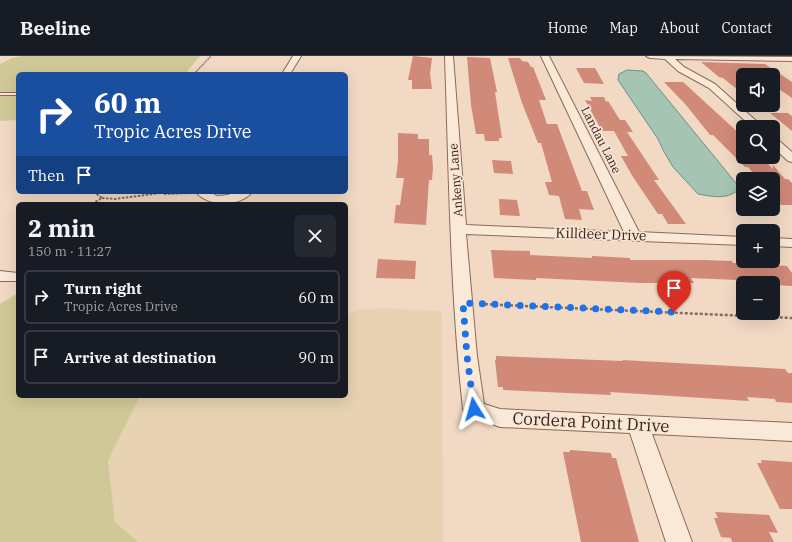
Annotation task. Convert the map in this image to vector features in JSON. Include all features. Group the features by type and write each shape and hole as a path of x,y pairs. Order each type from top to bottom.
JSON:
{"street":[{"path":"287,72 297,56"},
{"name":"Ankeny Lane","path":"449,56 463,303"},
{"name":"Landau Lane","path":"545,56 633,235"},
{"path":"650,56 792,59"},
{"path":"667,56 681,69 712,86 750,120"},
{"path":"779,59 792,68"},
{"path":"780,147 792,158"},
{"path":"206,194 212,198 222,199 242,194"},
{"name":"Killdeer Drive","path":"459,229 633,235 736,241"},
{"path":"780,242 792,243"},
{"name":"Cordera Point Drive","path":"463,303 467,356 474,409 500,418 792,432"},
{"path":"638,425 679,542"}],"lane":[{"path":"0,94 16,94"}],"path":[{"path":"196,72 211,56"},
{"path":"97,194 102,198 115,199 160,194"},
{"path":"95,202 102,198"},
{"path":"463,303 617,308 792,318"}],"shaded area":[{"path":"22,56 200,56 187,72 16,72 16,120 0,121 0,64 12,58"},
{"path":"627,70 643,71 646,73 736,183 736,192 721,197 698,194 673,167 658,139 618,80 619,74"},
{"path":"16,294 16,398 139,398 108,461 115,522 138,542 0,542 0,304"},
{"path":"382,308 442,311 443,542 138,542 115,522 108,461 139,398 348,398 348,314 357,310"}],"building":[{"path":"413,56 432,58 430,74 432,89 412,89 412,80 408,80"},
{"path":"467,57 490,58 497,92 495,92 502,138 499,138 499,141 485,141 484,134 476,134 471,105"},
{"path":"508,58 520,58 522,61 528,62 531,67 533,67 546,100 539,100 547,124 557,124 582,191 587,191 594,210 579,209 582,220 565,219 559,196 549,195 545,182 552,182 541,143 538,143 522,103"},
{"path":"701,62 765,64 771,68 736,68 736,88 723,78 719,77"},
{"path":"576,68 595,68 604,84 584,83"},
{"path":"780,74 792,82 792,98 780,90"},
{"path":"664,82 683,82 736,130 736,158 713,135 710,135 686,105"},
{"path":"590,97 604,97 606,102 608,101 620,120 625,120 633,132 627,132 659,180 654,180 686,224 668,224 662,214 658,214 621,156 628,156 614,131 602,131 585,100 592,101"},
{"path":"770,113 788,113 792,116 792,131 780,120"},
{"path":"398,133 418,134 418,139 429,139 429,155 432,155 433,168 432,180 429,180 426,225 394,223 396,205 400,205 404,178 396,178 398,161"},
{"path":"492,160 511,161 513,174 494,173"},
{"path":"742,164 768,164 773,169 773,165 779,172 752,172 748,167 745,167"},
{"path":"780,173 785,179 788,179 792,183 792,205 781,205"},
{"path":"499,199 517,200 520,216 500,215"},
{"path":"491,250 530,251 530,255 592,258 592,256 630,258 630,260 732,261 733,263 736,263 736,268 780,268 780,266 787,266 792,273 792,286 780,285 780,276 736,276 736,280 691,278 694,283 640,283 536,278 536,280 494,278"},
{"path":"378,259 416,261 415,279 376,278"},
{"path":"496,356 623,361 622,360 785,369 788,373 792,373 792,403 776,402 775,399 747,397 749,401 610,392 611,395 503,390 503,387 498,387 495,360"},
{"path":"570,450 611,453 612,458 616,458 639,542 581,542 563,452 570,452"},
{"path":"761,460 792,462 792,509 780,509 757,463 762,463"},
{"path":"715,512 769,515 778,533 769,532 774,542 732,542 731,538 721,537 714,518 718,518"}],"route":[{"path":"474,409 467,356 463,303 569,306 674,312"}]}
